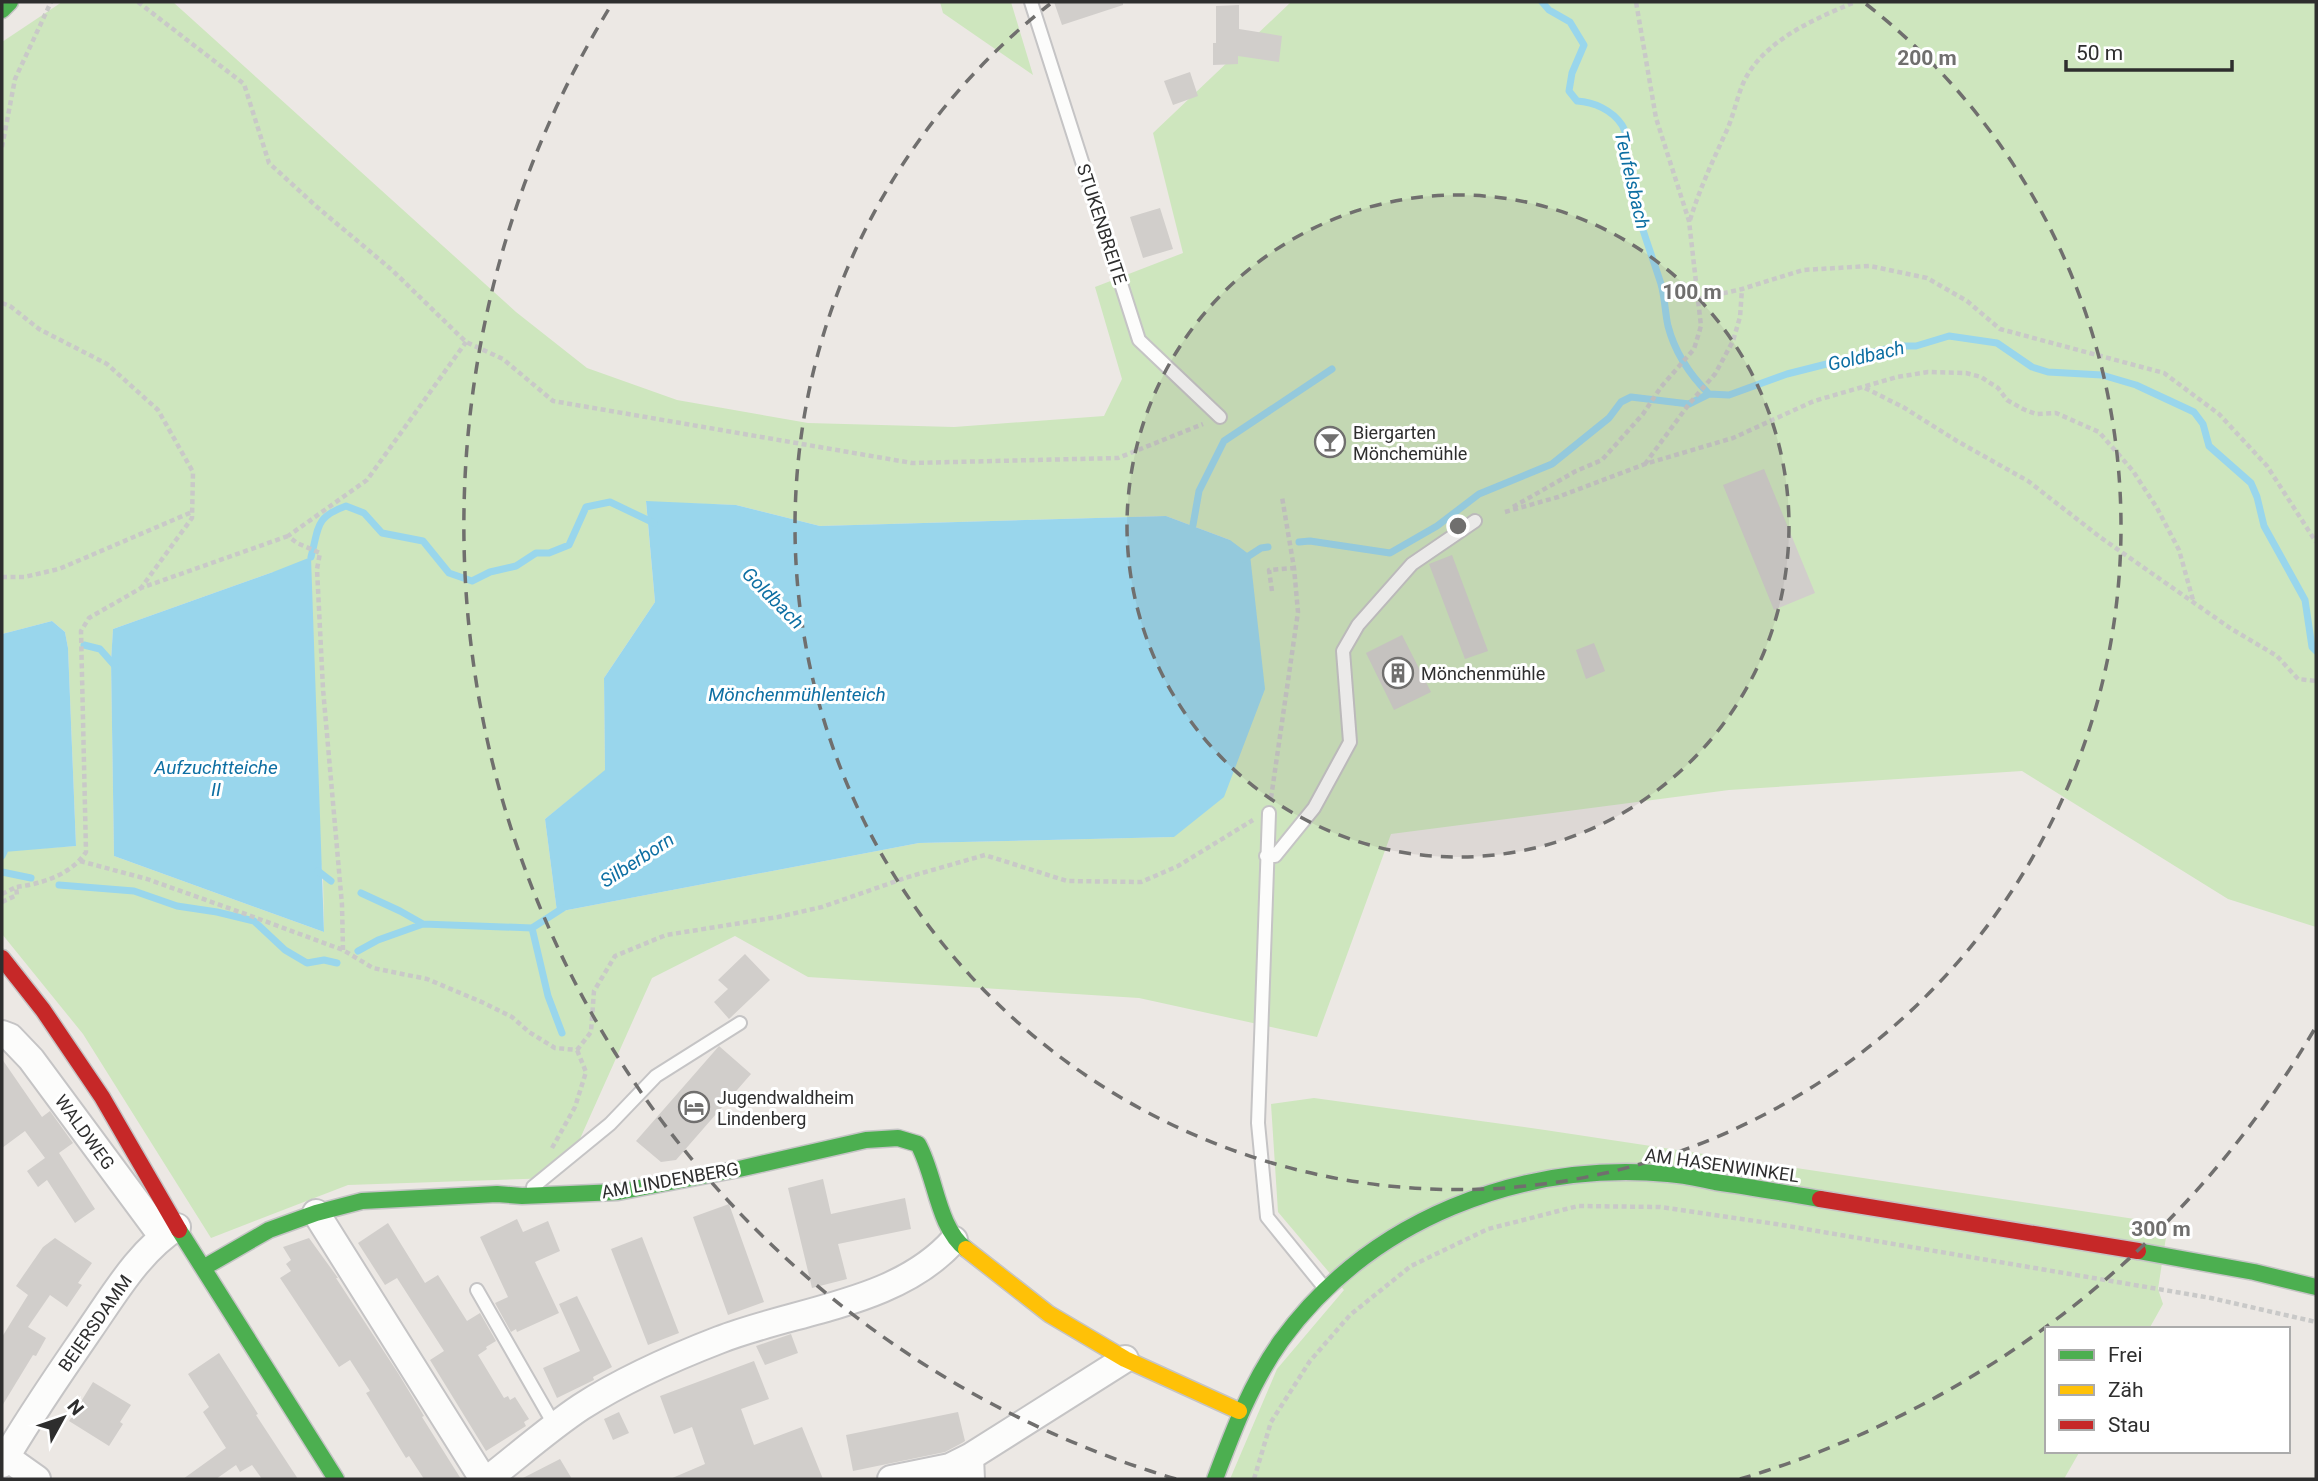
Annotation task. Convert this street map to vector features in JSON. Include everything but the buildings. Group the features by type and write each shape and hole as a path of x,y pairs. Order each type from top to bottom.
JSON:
{"street":[{"path":"2,10 10,2"},
{"path":"2,958 43,1010 102,1097 169,1232 194,1254 336,1479"},
{"name":"WALDWEG","path":"2,1034 10,1037 31,1059 169,1232"},
{"name":"AM LINDENBERG","path":"203,1268 269,1230 316,1213 362,1201 497,1194 522,1196 618,1192 738,1169 866,1140 898,1138 918,1144 927,1160 937,1198 954,1240"},
{"name":"AM HASENWINKEL","path":"1215,1479 1239,1411 1264,1367 1287,1334 1326,1289 1377,1247 1431,1214 1513,1184 1574,1173 1606,1171 1668,1174 2181,1258 2316,1287"},
{"path":"316,1213 486,1479 582,1406 627,1382 719,1339 871,1294 930,1264 954,1240 1049,1314 1125,1359 1239,1411"},
{"name":"BEIERSDAMM","path":"7,1446 123,1282 169,1232"},
{"path":"891,1479 950,1467 971,1468 1125,1359"},
{"path":"7,1446 37,1479"}],"lane":[{"name":"STUKENBREITE","path":"1031,2 1139,340 1220,417"},
{"path":"1266,856 1275,856 1314,808 1350,742 1343,650 1358,625 1412,564 1475,521"},
{"path":"1269,813 1258,1123 1267,1217 1326,1289"},
{"path":"522,1196 610,1124 656,1076 740,1023"},
{"path":"477,1290 555,1426"}],"path":[{"path":"2,147 15,79 51,2"},
{"path":"138,2 244,84 270,163 392,270 466,342 503,359 553,401 912,463 1118,458 1220,417"},
{"path":"1636,2 1656,118 1689,220 1700,326 1694,349 1661,387 1643,414 1602,460 1576,471 1505,512 1558,497 1645,464 1733,438 1814,401 1907,375 1928,372 1966,373 1981,377 1998,388 2007,400 2023,409 2036,414 2056,413 2099,432 2133,471 2157,508 2179,550 2193,600"},
{"path":"1689,220 1748,74 1769,50 1811,20 1854,2"},
{"path":"1698,299 1803,270 1870,266 1927,278 1967,301 2000,329 2164,373 2219,414 2267,467 2316,542"},
{"path":"1645,464 1715,373 1733,341 1740,317 1742,289"},
{"path":"2,303 10,306 39,329 107,364 158,410 193,472 192,518 141,588"},
{"path":"2,894 16,887 42,884 80,861 86,852 81,631 89,618 141,588 288,536 367,480 466,342"},
{"path":"1864,388 1903,407 1957,442 2028,481 2100,537 2230,628 2277,656 2298,679 2316,681"},
{"path":"577,1050 591,1032 594,991 615,956 666,935 822,907 908,877 985,855 1067,881 1141,882 1178,866 1243,825 1269,813 1298,611 1282,497"},
{"path":"2,577 24,577 60,569 192,512"},
{"path":"288,536 320,553 317,569 323,689 342,905 343,950"},
{"path":"1272,592 1269,569 1294,568"},
{"path":"80,861 147,879 343,950 373,968 426,979 512,1017 529,1032 555,1048 577,1050"},
{"path":"2,902 17,895 16,887"},
{"path":"550,1151 575,1107 586,1072 577,1050"},
{"path":"1254,1479 1271,1422 1310,1360 1350,1315 1411,1266 1488,1229 1578,1206 1660,1207 1776,1224 2211,1298 2316,1322"}],"green space":[{"path":"62,2 173,2 516,312 587,368 677,400 808,423 954,427 1104,416 1122,379 1095,287 1183,253 1153,133 1291,2 2316,2 2316,927 2228,899 2022,771 1729,790 1391,834 1317,1037 1139,998 808,977 735,936 652,978 579,1141 554,1178 348,1185 211,1238 83,1034 2,934 2,851 76,846 68,648 65,632 52,621 2,634 2,42","holes":["646,502 736,505 820,526 1166,516 1230,540 1174,837 919,843 557,912 545,819 605,771 604,678 655,602","273,572 323,876 324,932 114,856 111,661 113,629"]},
{"path":"940,2 1011,2 1033,75 943,13"},
{"path":"1314,1098 2168,1224 2158,1289 2163,1304 2150,1327 2045,1327 2045,1453 2079,1453 2064,1479 1230,1479 1277,1369 1344,1290 1278,1212 1271,1104"}],"water":[{"name":"Mönchenmühlenteich","path":"646,501 736,505 820,526 1166,516 1230,540 1250,555 1265,689 1224,797 1174,837 919,843 557,912 545,819 605,770 604,678 655,602"},
{"name":"Aufzuchtteiche II","path":"311,557 324,932 114,856 111,661 113,629"},
{"path":"52,621 65,632 68,648 76,846 4,852 2,634"}],"waterway":[{"name":"Teufelsbach","path":"1542,2 1549,10 1570,22 1584,45 1572,73 1569,91 1577,101 1608,111 1625,130 1626,172 1661,284 1671,336 1684,363 1709,394"},
{"name":"Goldbach","path":"1299,542 1310,541 1390,553 1437,526 1479,494 1552,464 1609,418 1621,402 1631,397 1689,404 1709,394 1729,395 1787,374 1898,346 1916,346 1949,336 1997,343 2032,367 2048,372 2102,375 2136,385 2194,412 2203,424 2209,446 2251,483 2264,526 2305,600 2312,647 2316,651"},
{"path":"1193,525 1199,491 1224,441 1332,369"},
{"name":"Goldbach","path":"311,557 317,531 323,519 346,506 364,513 382,533 423,541 449,573 472,581 490,572 516,566 536,553 549,553 569,545 586,507 610,502 654,523"},
{"name":"Goldbach","path":"1244,559 1261,548 1268,547"},
{"path":"84,645 100,649 115,666"},
{"name":"Goldbach","path":"2,856 4,852"},
{"path":"318,871 331,881"},
{"name":"Silberborn","path":"2,872 31,878"},
{"name":"Silberborn","path":"59,885 134,891 177,906 254,921 285,950 307,963 324,960 337,963"},
{"path":"361,893 423,924"},
{"name":"Silberborn","path":"358,951 378,940 423,924 532,928 563,908"},
{"path":"532,928 548,996 562,1033"}],"traffic: fast":[{"path":"2,10 10,2"},
{"path":"203,1268 269,1230 316,1213 362,1201 497,1194 522,1196 618,1192 739,1169 866,1140 898,1138 918,1144 943,1215 956,1239 966,1249"},
{"path":"1215,1479 1236,1425 1270,1357 1317,1298 1358,1262 1404,1231 1452,1207 1504,1189 1558,1177 1613,1172 1680,1175 1820,1199"},
{"path":"179,1230 336,1479"},
{"path":"2138,1251 2254,1272 2316,1287"}],"traffic: slow":[{"path":"966,1249 1049,1314 1125,1359 1239,1411"}],"traffic: jam":[{"path":"2,958 43,1010 102,1097 179,1230"},
{"path":"1820,1199 2138,1251"}],"place":[{"name":"Biergarten Mönchemühle","path":"1330,442"},
{"name":"Mönchenmühle","path":"1398,673"},
{"name":"Jugendwaldheim Lindenberg","path":"694,1107"}]}
